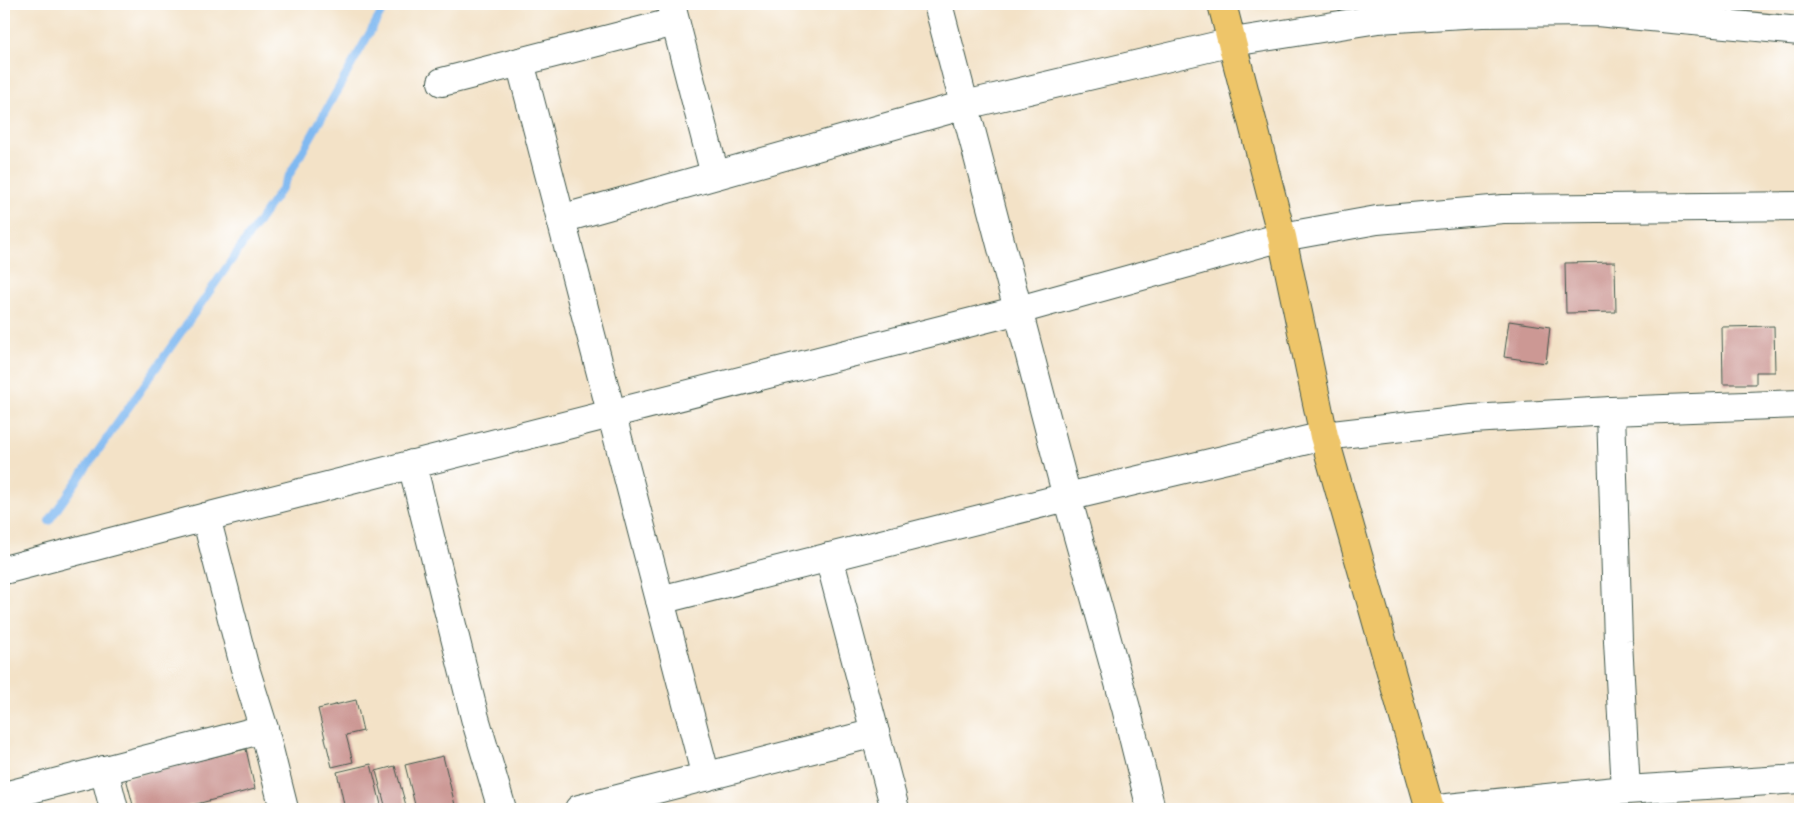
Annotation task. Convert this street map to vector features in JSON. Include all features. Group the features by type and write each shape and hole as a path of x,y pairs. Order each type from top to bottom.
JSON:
{"main road":[{"path":"1222,4 1282,237 1324,436 1430,809"}],"street":[{"path":"938,4 1067,497 1126,708 1151,809"},
{"path":"561,219 965,105 1233,42 1378,19 1597,8 1800,31"},
{"path":"442,82 520,62 673,13 715,175"},
{"path":"520,62 706,777"},
{"path":"4,570 1019,310 1282,237 1378,220 1503,209 1800,206"},
{"path":"660,600 1067,497 1324,436 1472,419 1611,411 1800,404"},
{"path":"1611,411 1618,641 1626,790"},
{"path":"412,464 475,718 502,809"},
{"path":"206,517 284,809"},
{"path":"829,558 895,809"},
{"path":"4,796 264,730"},
{"path":"579,809 875,733"},
{"path":"104,770 114,809"},
{"path":"1437,809 1626,790 1800,779"}],"building":[{"path":"1615,262 1616,312 1566,313 1565,263"},
{"path":"1509,321 1550,327 1546,363 1504,357"},
{"path":"1774,326 1775,372 1756,372 1756,384 1723,384 1722,327"},
{"path":"356,700 363,731 346,735 353,762 332,767 318,709"},
{"path":"246,749 255,789 177,809 134,809 126,778"},
{"path":"443,756 456,809 416,809 405,765"},
{"path":"371,764 382,809 345,809 337,772"},
{"path":"395,766 407,809 386,809 376,771"}],"waterway":[{"path":"49,521 282,188 386,4"}]}
